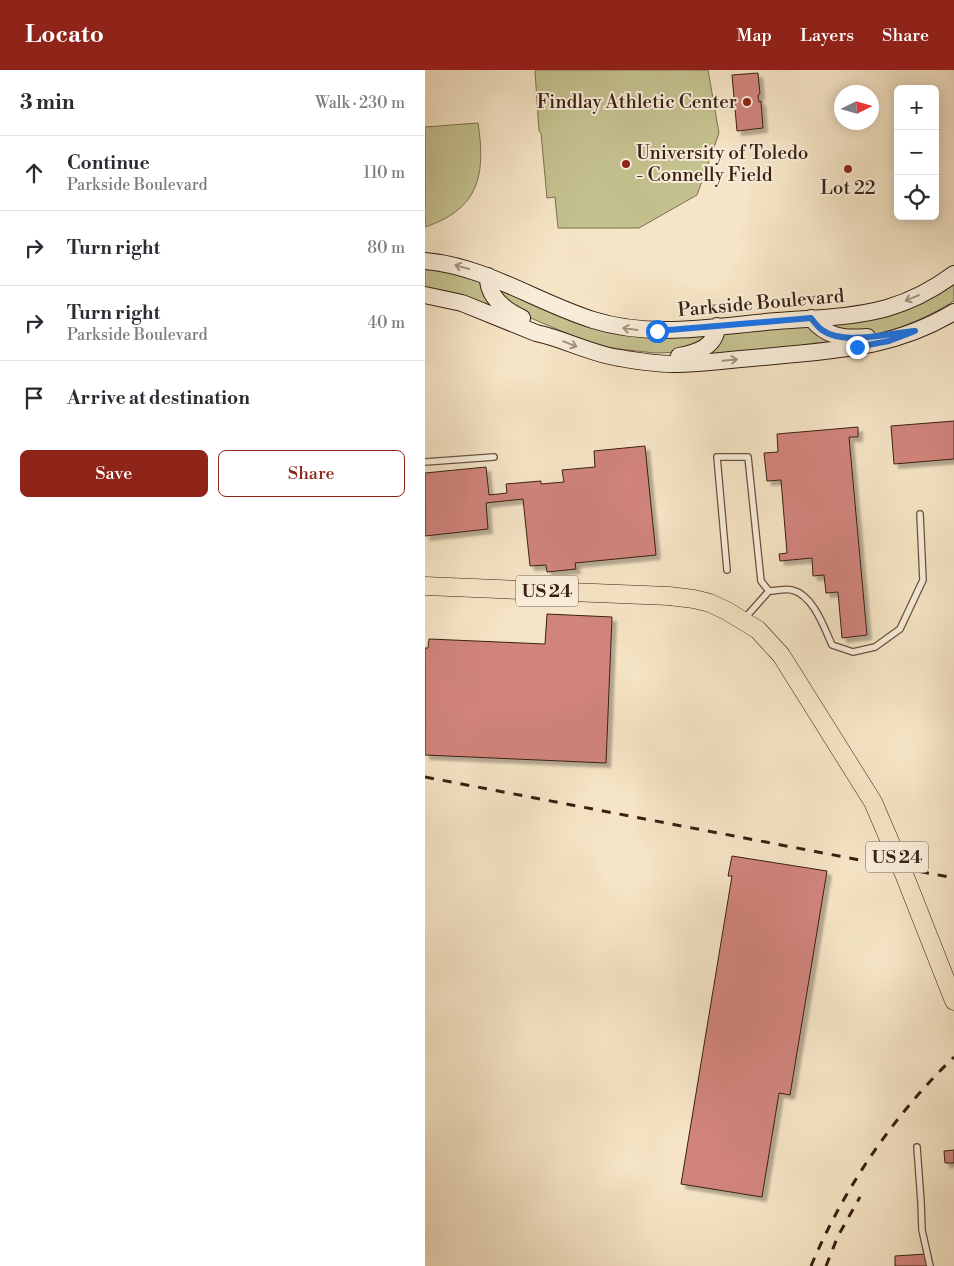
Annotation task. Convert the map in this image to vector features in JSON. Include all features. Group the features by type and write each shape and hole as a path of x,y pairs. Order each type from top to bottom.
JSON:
{"main road":[{"name":"US 24","path":"425,586 669,596 694,599 710,603 744,620 758,630 781,655 873,802 904,874 954,1001"}],"street":[{"name":"Parkside Boulevard","path":"425,261 453,265 488,276 585,317 622,328 671,331 856,314 888,307 920,295 954,274"},
{"path":"488,276 490,290 497,301 508,311 539,326 549,335"},
{"path":"425,295 462,303 537,333 549,335 599,354 671,364 837,350 889,341 954,312"},
{"path":"811,318 825,332 843,337 862,338 915,331"},
{"path":"650,362 698,352 715,337 717,326"}],"lane":[{"path":"727,570 717,456 748,457 761,581 769,591"},
{"path":"425,462 494,457"},
{"path":"744,620 769,591 790,589 801,593 819,614 832,645 853,652 875,647 900,629 923,580 920,514"},
{"path":"917,1147 922,1230 930,1266"}],"shaded area":[{"name":"University of Toledo - Connelly Field","path":"536,70 708,70 719,133 697,195 639,228 558,228 555,197 547,198 541,133 539,131"},
{"path":"478,123 481,159 475,188 468,200 457,210 425,227 425,127"},
{"path":"425,267 480,280 496,308 425,289"},
{"path":"954,281 954,301 933,313 892,330 866,336 855,335 826,323"},
{"path":"496,287 561,314 709,334 687,352 655,353 610,348 580,339 512,310"},
{"path":"805,325 837,343 708,356 721,334"}],"building":[{"name":"Findlay Athletic Center","path":"758,73 760,94 758,95 759,102 761,101 763,128 737,131 732,75"},
{"path":"954,421 954,459 894,464 891,426"},
{"path":"858,427 858,437 849,437 867,635 842,638 838,592 826,593 824,575 813,576 812,558 780,561 779,554 787,553 781,480 767,481 764,453 778,452 777,434"},
{"path":"645,446 656,555 575,563 576,569 547,572 546,565 530,566 523,499 486,503 488,529 425,536 425,473 486,467 489,495 507,493 506,484 541,481 541,484 564,482 562,470 595,467 594,451"},
{"path":"547,614 612,617 606,763 425,755 425,648 428,648 429,639 545,644"},
{"path":"732,856 827,871 790,1095 779,1093 762,1197 681,1184 732,876 728,876"},
{"path":"954,1150 954,1163 945,1163 944,1151"},
{"path":"926,1254 927,1266 895,1266 895,1256"}],"railway":[{"path":"425,777 954,878"},
{"path":"811,1266 839,1209 872,1154 911,1104 954,1057"},
{"path":"826,1266 838,1236 860,1197"}],"place":[{"name":"Findlay Athletic Center","path":"747,102"},
{"name":"University of Toledo - Connelly Field","path":"626,164"},
{"name":"Lot 22","path":"848,169"}],"route":[{"path":"657,331 811,318 825,332 843,337 862,338 915,331 889,341 857,347"}]}
